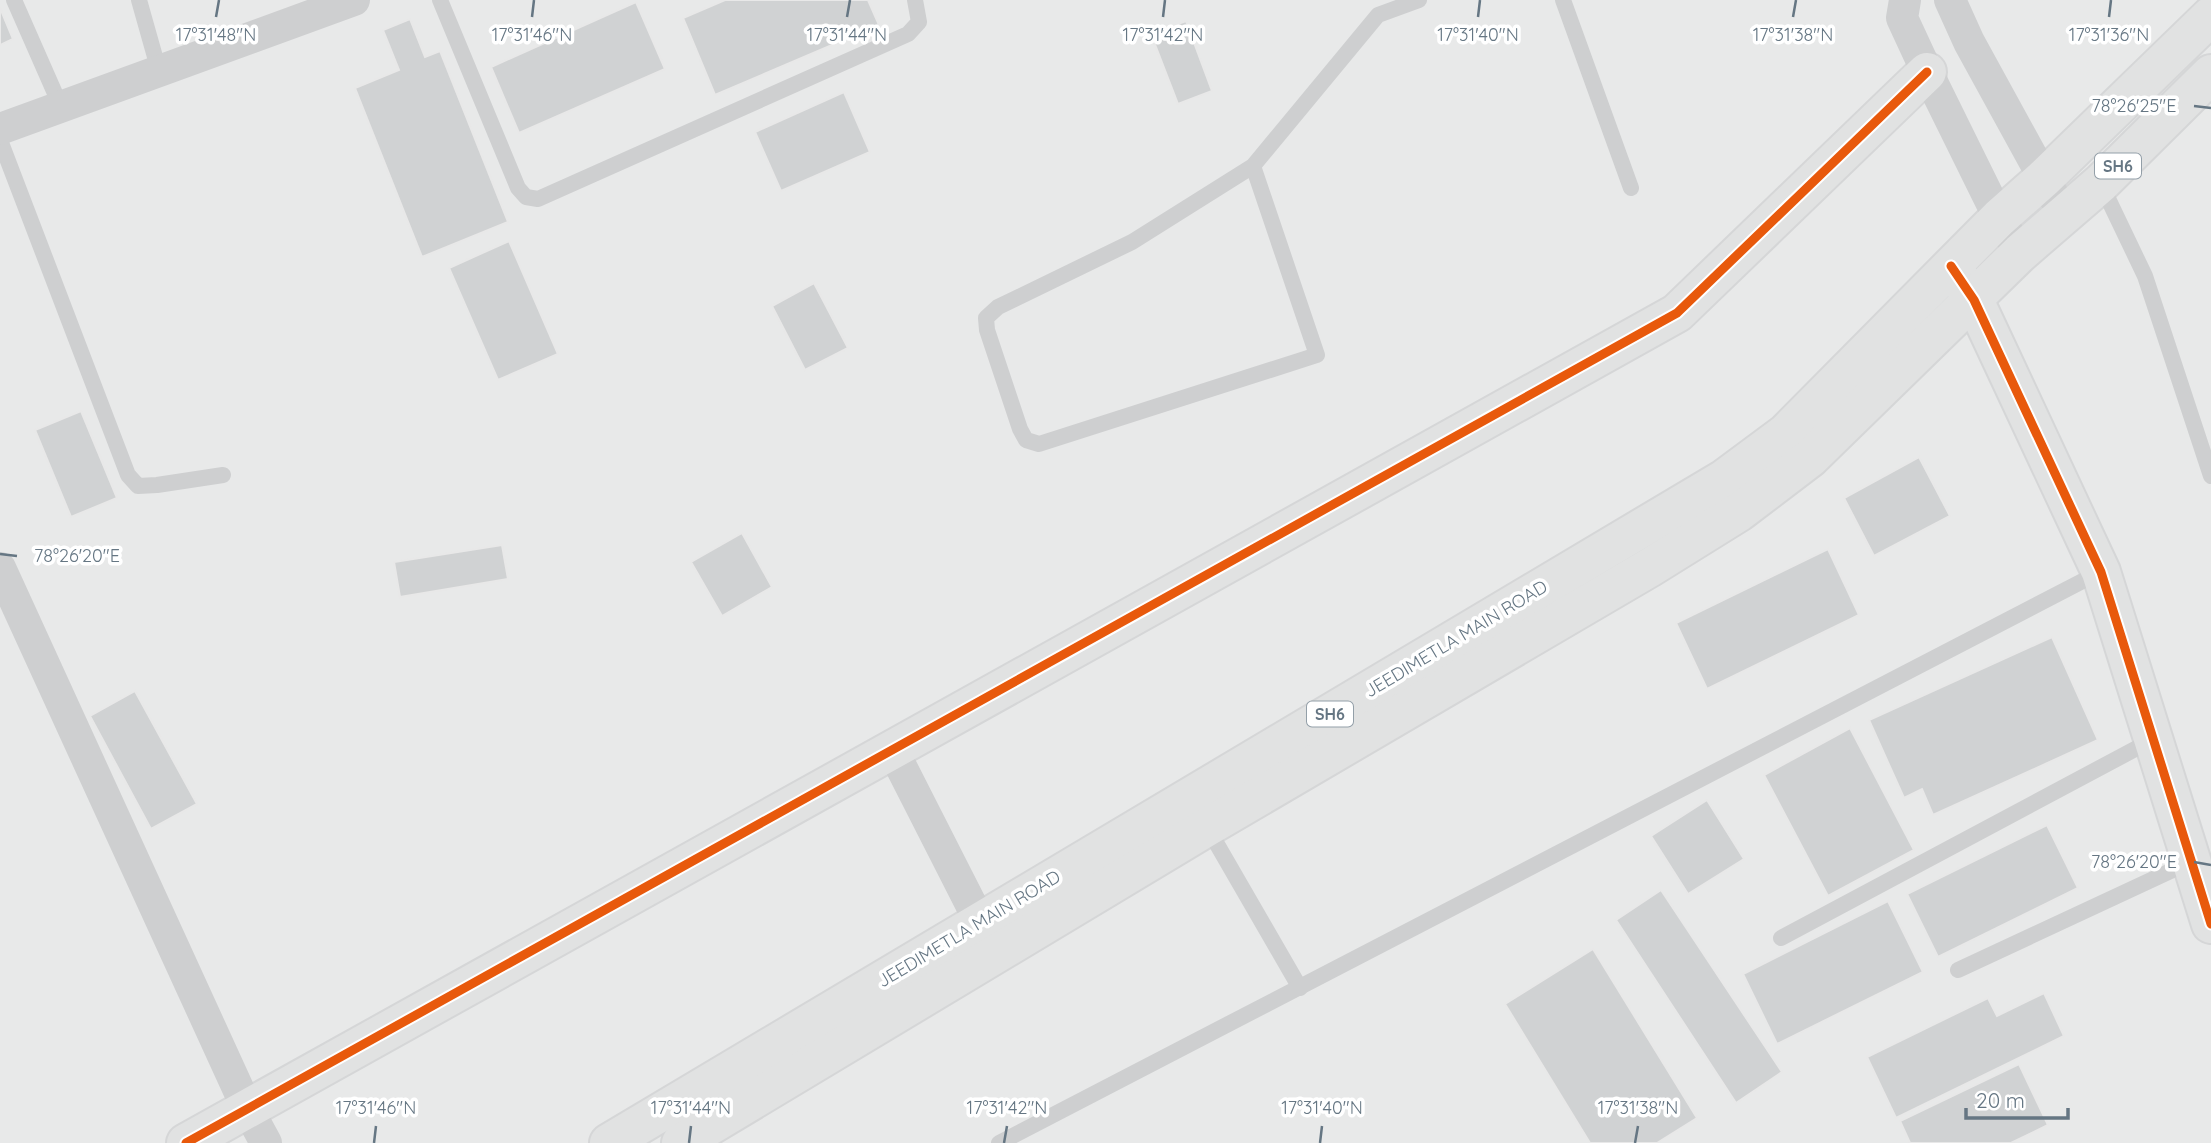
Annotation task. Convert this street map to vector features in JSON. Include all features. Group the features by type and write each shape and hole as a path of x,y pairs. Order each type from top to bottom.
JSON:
{"main road":[{"name":"JEEDIMETLA MAIN ROAD","path":"609,1143 1724,479 1786,433 1999,218 2043,179 2211,16"},
{"path":"186,1143 1677,313 1927,72"},
{"name":"JEEDIMETLA MAIN ROAD","path":"681,1143 1739,512 1810,458 2021,253 2101,183 2211,74"},
{"path":"1951,266 1973,300 2101,572 2211,924"}],"street":[{"path":"0,129 354,0"},
{"path":"1905,0 1902,18 1999,218 2021,253"},
{"path":"1950,0 1969,42 2064,215"},
{"path":"0,568 247,1108 266,1143"},
{"path":"892,750 980,922"}],"lane":[{"path":"14,0 61,107"},
{"path":"139,0 159,71"},
{"path":"440,0 518,188 526,197 538,199 908,34 919,22 915,0"},
{"path":"1253,166 1317,355 1039,444 1026,440 991,342 986,318 998,307 1132,242 1253,166 1378,15 1419,0"},
{"path":"1563,0 1631,188"},
{"path":"0,140 128,475 138,485 157,485 223,475"},
{"path":"2101,183 2145,276 2211,476"},
{"path":"999,1143 2101,572"},
{"path":"1780,938 2152,740"},
{"path":"1207,827 1300,988"},
{"path":"1958,970 2192,861"}],"shaded area":[{"path":"0,0 2211,0 2211,1143 0,1143"}],"building":[{"path":"725,0 868,0 879,25 715,95 683,18"},
{"path":"636,2 665,69 519,133 491,67"},
{"path":"0,8 13,39 0,45"},
{"path":"410,19 425,57 440,51 508,222 422,257 355,88 399,70 383,30"},
{"path":"1186,21 1212,91 1178,104 1151,34"},
{"path":"844,92 870,152 781,191 755,132"},
{"path":"509,241 558,354 498,380 449,268"},
{"path":"814,283 848,348 805,370 772,306"},
{"path":"81,411 117,498 71,517 35,430"},
{"path":"1919,457 1950,516 1874,556 1844,498"},
{"path":"742,533 772,587 722,616 691,562"},
{"path":"502,545 508,579 400,597 394,562"},
{"path":"1828,549 1859,615 1707,689 1676,623"},
{"path":"2052,637 2098,740 1933,815 1922,789 1904,798 1869,720"},
{"path":"135,691 197,804 151,829 90,716"},
{"path":"1850,728 1914,850 1828,896 1764,775"},
{"path":"1707,800 1744,859 1688,894 1651,836"},
{"path":"2047,825 2078,888 1938,957 1907,894"},
{"path":"1661,890 1782,1072 1736,1103 1616,920"},
{"path":"1888,901 1923,972 1777,1044 1743,974"},
{"path":"1593,949 1697,1118 1657,1143 1590,1143 1505,1004"},
{"path":"2044,993 2064,1036 1896,1118 1867,1057 1988,998 1997,1016"},
{"path":"2019,1064 2048,1125 2011,1143 1910,1143 1900,1121"}],"cycle path":[{"path":"186,1143 1677,313 1927,72"},
{"path":"1951,266 1974,300 2101,572 2211,924"}]}
